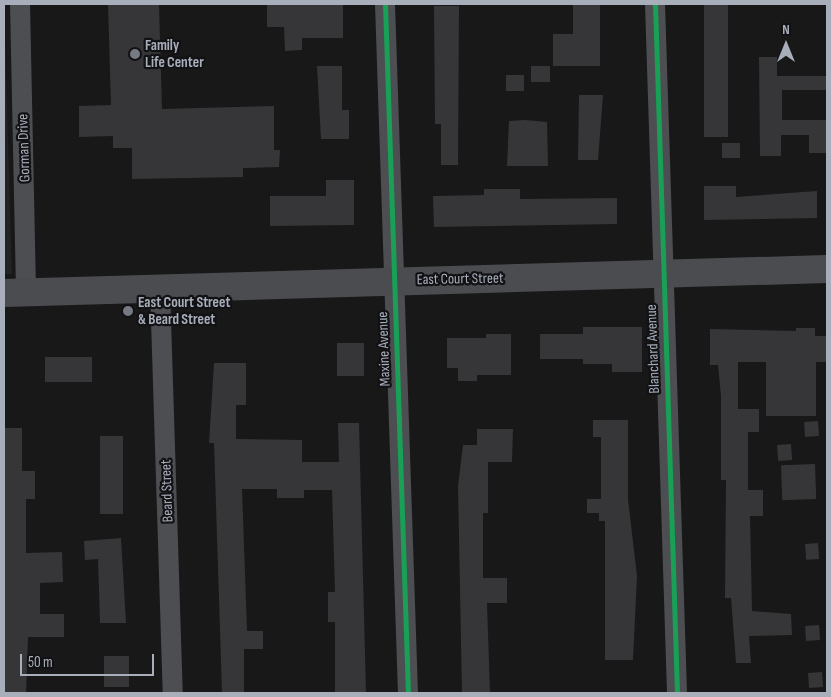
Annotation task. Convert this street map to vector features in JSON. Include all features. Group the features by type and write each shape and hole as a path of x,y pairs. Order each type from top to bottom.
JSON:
{"main road":[{"name":"East Court Street","path":"15,292 827,269"}],"street":[{"name":"Gorman Drive","path":"15,292 20,4"},
{"name":"Maxine Avenue","path":"385,4 408,693"},
{"name":"Blanchard Avenue","path":"654,4 677,693"},
{"name":"Beard Street","path":"160,288 173,693"}],"shaded area":[{"path":"4,4 12,274 4,274"}],"building":[{"name":"Family Life Center","path":"108,4 159,4 162,109 274,106 274,150 280,150 279,167 243,168 243,177 132,179 132,148 113,148 113,136 79,137 79,106 111,105"},
{"path":"267,4 343,4 343,38 302,38 302,50 285,51 284,27 267,27"},
{"path":"573,4 600,4 600,66 553,66 553,34 573,34"},
{"path":"704,4 728,4 728,137 704,137"},
{"path":"434,6 459,6 458,165 441,165 441,124 435,124"},
{"path":"759,57 777,57 777,76 827,76 827,90 782,90 782,120 826,120 826,153 809,153 809,135 781,135 781,156 760,156"},
{"path":"317,66 342,66 342,110 349,110 349,139 321,139"},
{"path":"531,66 550,66 550,82 531,82"},
{"path":"506,75 524,75 524,91 506,91"},
{"path":"579,95 603,95 598,160 578,160"},
{"path":"509,121 547,122 548,166 507,166"},
{"path":"722,143 740,143 740,158 722,158"},
{"path":"326,180 354,180 354,225 270,226 270,196 326,196"},
{"path":"704,186 736,186 736,197 817,191 817,218 704,220"},
{"path":"484,189 520,189 520,199 617,198 617,224 434,227 433,196 484,195"},
{"path":"583,327 642,327 642,372 612,372 612,364 583,364 583,359 540,359 540,334 583,334"},
{"path":"796,328 815,328 815,336 827,336 827,362 816,362 816,416 766,416 766,362 738,362 738,409 759,409 759,432 748,432 748,490 763,490 763,516 750,516 752,611 791,614 792,635 749,636 751,663 736,663 731,598 725,598 726,480 721,480 721,396 718,365 710,365 710,329 796,331"},
{"path":"486,334 511,334 511,375 477,375 477,381 458,381 458,368 447,368 447,338 486,338"},
{"path":"337,343 364,343 364,376 337,376"},
{"path":"45,357 92,357 92,382 45,382"},
{"path":"214,363 246,363 246,405 236,405 236,439 302,440 302,462 339,462 338,423 359,423 366,693 335,693 335,622 328,622 328,592 335,592 332,490 304,490 304,498 277,498 277,489 242,489 247,631 263,631 263,649 244,649 244,693 222,693 214,443 209,443"},
{"path":"593,420 628,420 628,499 637,576 633,660 605,660 605,521 599,521 599,513 587,513 587,499 601,499 601,437 593,437"},
{"path":"818,421 819,436 805,437 804,422"},
{"path":"4,428 22,428 22,471 35,471 35,499 26,499 26,553 62,552 63,582 40,583 40,614 64,614 64,637 28,637 26,693 4,693"},
{"path":"477,429 513,429 512,462 488,462 488,513 483,513 483,578 507,578 507,603 487,603 490,692 462,692 458,486 463,445 477,445"},
{"path":"100,436 123,436 123,514 100,514"},
{"path":"791,444 792,460 778,461 777,445"},
{"path":"815,464 816,499 782,500 781,465"},
{"path":"121,538 126,623 100,623 98,559 85,560 84,541"},
{"path":"818,543 819,559 806,560 805,544"},
{"path":"819,625 820,640 806,641 805,626"},
{"path":"104,656 129,656 129,687 104,687"},
{"path":"822,672 823,687 809,688 808,673"}],"cycle path":[{"path":"385,4 408,693"},
{"path":"655,4 677,693"}],"place":[{"name":"Family Life Center","path":"135,54"},
{"name":"East Court Street & Beard Street","path":"128,311"}]}
